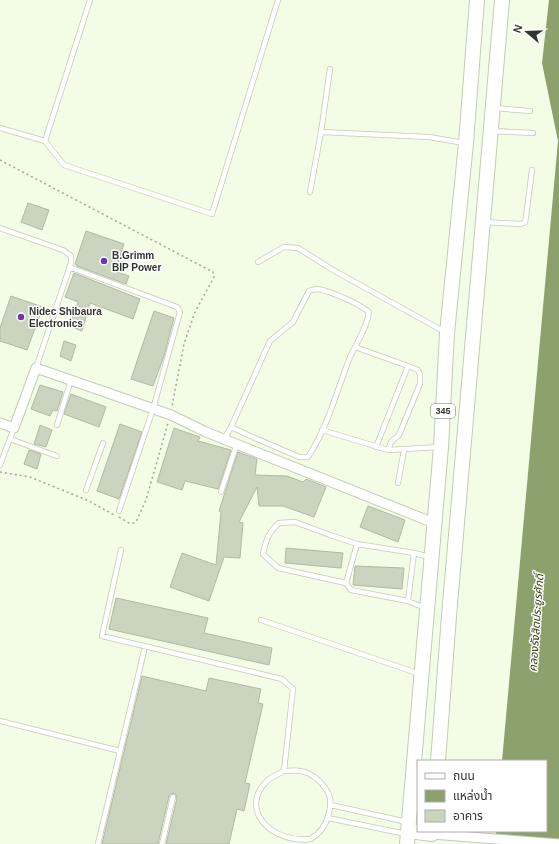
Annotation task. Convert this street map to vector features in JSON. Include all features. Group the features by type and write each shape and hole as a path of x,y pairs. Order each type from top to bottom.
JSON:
{"main road":[{"name":"345","path":"408,833 441,446 447,333 466,143 477,0"},
{"name":"345","path":"438,760 502,0"},
{"path":"408,833 432,836"}],"street":[{"path":"0,423 14,428 36,368 171,415 206,432 434,523"},
{"path":"432,836 559,844"}],"lane":[{"path":"45,141 90,0"},
{"path":"0,128 45,141 64,166 212,214 278,0"},
{"path":"310,192 321,132 330,69"},
{"path":"493,108 530,111"},
{"path":"491,131 533,133"},
{"path":"321,132 429,137 466,143"},
{"path":"483,222 521,224 525,222 532,170"},
{"path":"0,228 63,250 71,256 70,267 36,368"},
{"path":"258,262 284,247 298,248 333,270 447,333"},
{"path":"70,267 177,307 180,312 153,409 119,511"},
{"path":"224,439 232,427 270,341 293,322 309,291 317,289 327,292 363,307 369,312 368,323 354,347 315,447 308,457 299,457 232,427"},
{"path":"354,347 418,370 420,375 420,384 399,435 391,442 388,450"},
{"path":"376,447 408,366"},
{"path":"57,425 71,380"},
{"path":"0,465 14,428"},
{"path":"322,430 388,450 404,450 441,446"},
{"path":"10,439 57,456"},
{"path":"86,490 103,443"},
{"path":"220,492 237,444"},
{"path":"398,483 404,450"},
{"path":"427,609 408,601 351,590 346,583 278,568 263,554 265,542 270,532 279,522 296,522 330,536 356,544 431,557"},
{"path":"346,583 356,544"},
{"path":"121,550 102,636 282,679 293,689 284,771"},
{"path":"408,601 414,553"},
{"path":"261,620 421,674"},
{"path":"98,844 144,651"},
{"path":"0,721 120,751"},
{"path":"268,834 263,829 257,816 256,806 262,786 270,778 284,771 301,771 316,778 326,790 330,798 331,805 328,818 317,836 302,843 293,844"},
{"path":"162,844 173,797"},
{"path":"331,805 408,833"},
{"path":"328,818 408,833"}],"path":[{"path":"0,160 213,272 214,277 196,312 184,344 171,415 159,449 146,500 137,520 134,523 129,523 89,501 30,477 0,472"}],"water":[{"name":"คลองรังสิตประยูรศักดิ์","path":"549,0 559,0 559,844 495,844 496,832 547,832 547,760 502,760 558,141 542,63"}],"building":[{"path":"28,203 49,210 42,230 21,222"},
{"name":"B.Grimm BIP Power","path":"86,231 124,244 115,271 129,276 126,284 75,264"},
{"path":"74,273 140,299 133,319 90,303 82,331 69,326 78,302 65,297"},
{"name":"Nidec Shibaura Electronics","path":"11,296 43,307 27,350 0,341 0,328"},
{"path":"154,311 174,318 164,356 153,386 131,379"},
{"path":"64,341 76,345 71,361 60,356"},
{"path":"40,385 63,392 57,411 53,410 50,416 31,409"},
{"path":"71,394 106,407 99,427 64,414"},
{"path":"120,424 142,432 119,499 97,491"},
{"path":"40,425 52,430 46,447 34,444"},
{"path":"174,428 200,437 198,441 231,450 218,489 185,481 182,490 157,482"},
{"path":"29,450 41,454 37,469 24,464"},
{"path":"238,452 257,459 255,475 287,476 303,482 306,479 326,487 314,517 283,506 259,506 257,487 239,522 243,523 240,558 224,557 209,601 170,587 182,553 216,565 221,512 219,511"},
{"path":"368,506 405,520 398,542 360,527"},
{"path":"286,548 343,553 341,568 285,563"},
{"path":"355,566 404,568 402,589 353,585"},
{"path":"116,598 208,618 204,633 272,648 269,665 109,629"},
{"path":"142,676 206,691 209,678 261,689 258,703 263,704 245,783 250,784 244,811 237,809 229,844 166,844 177,798 173,793 169,796 158,844 102,844"}],"place":[{"name":"B.Grimm BIP Power","path":"104,261"},
{"name":"Nidec Shibaura Electronics","path":"21,317"}]}
